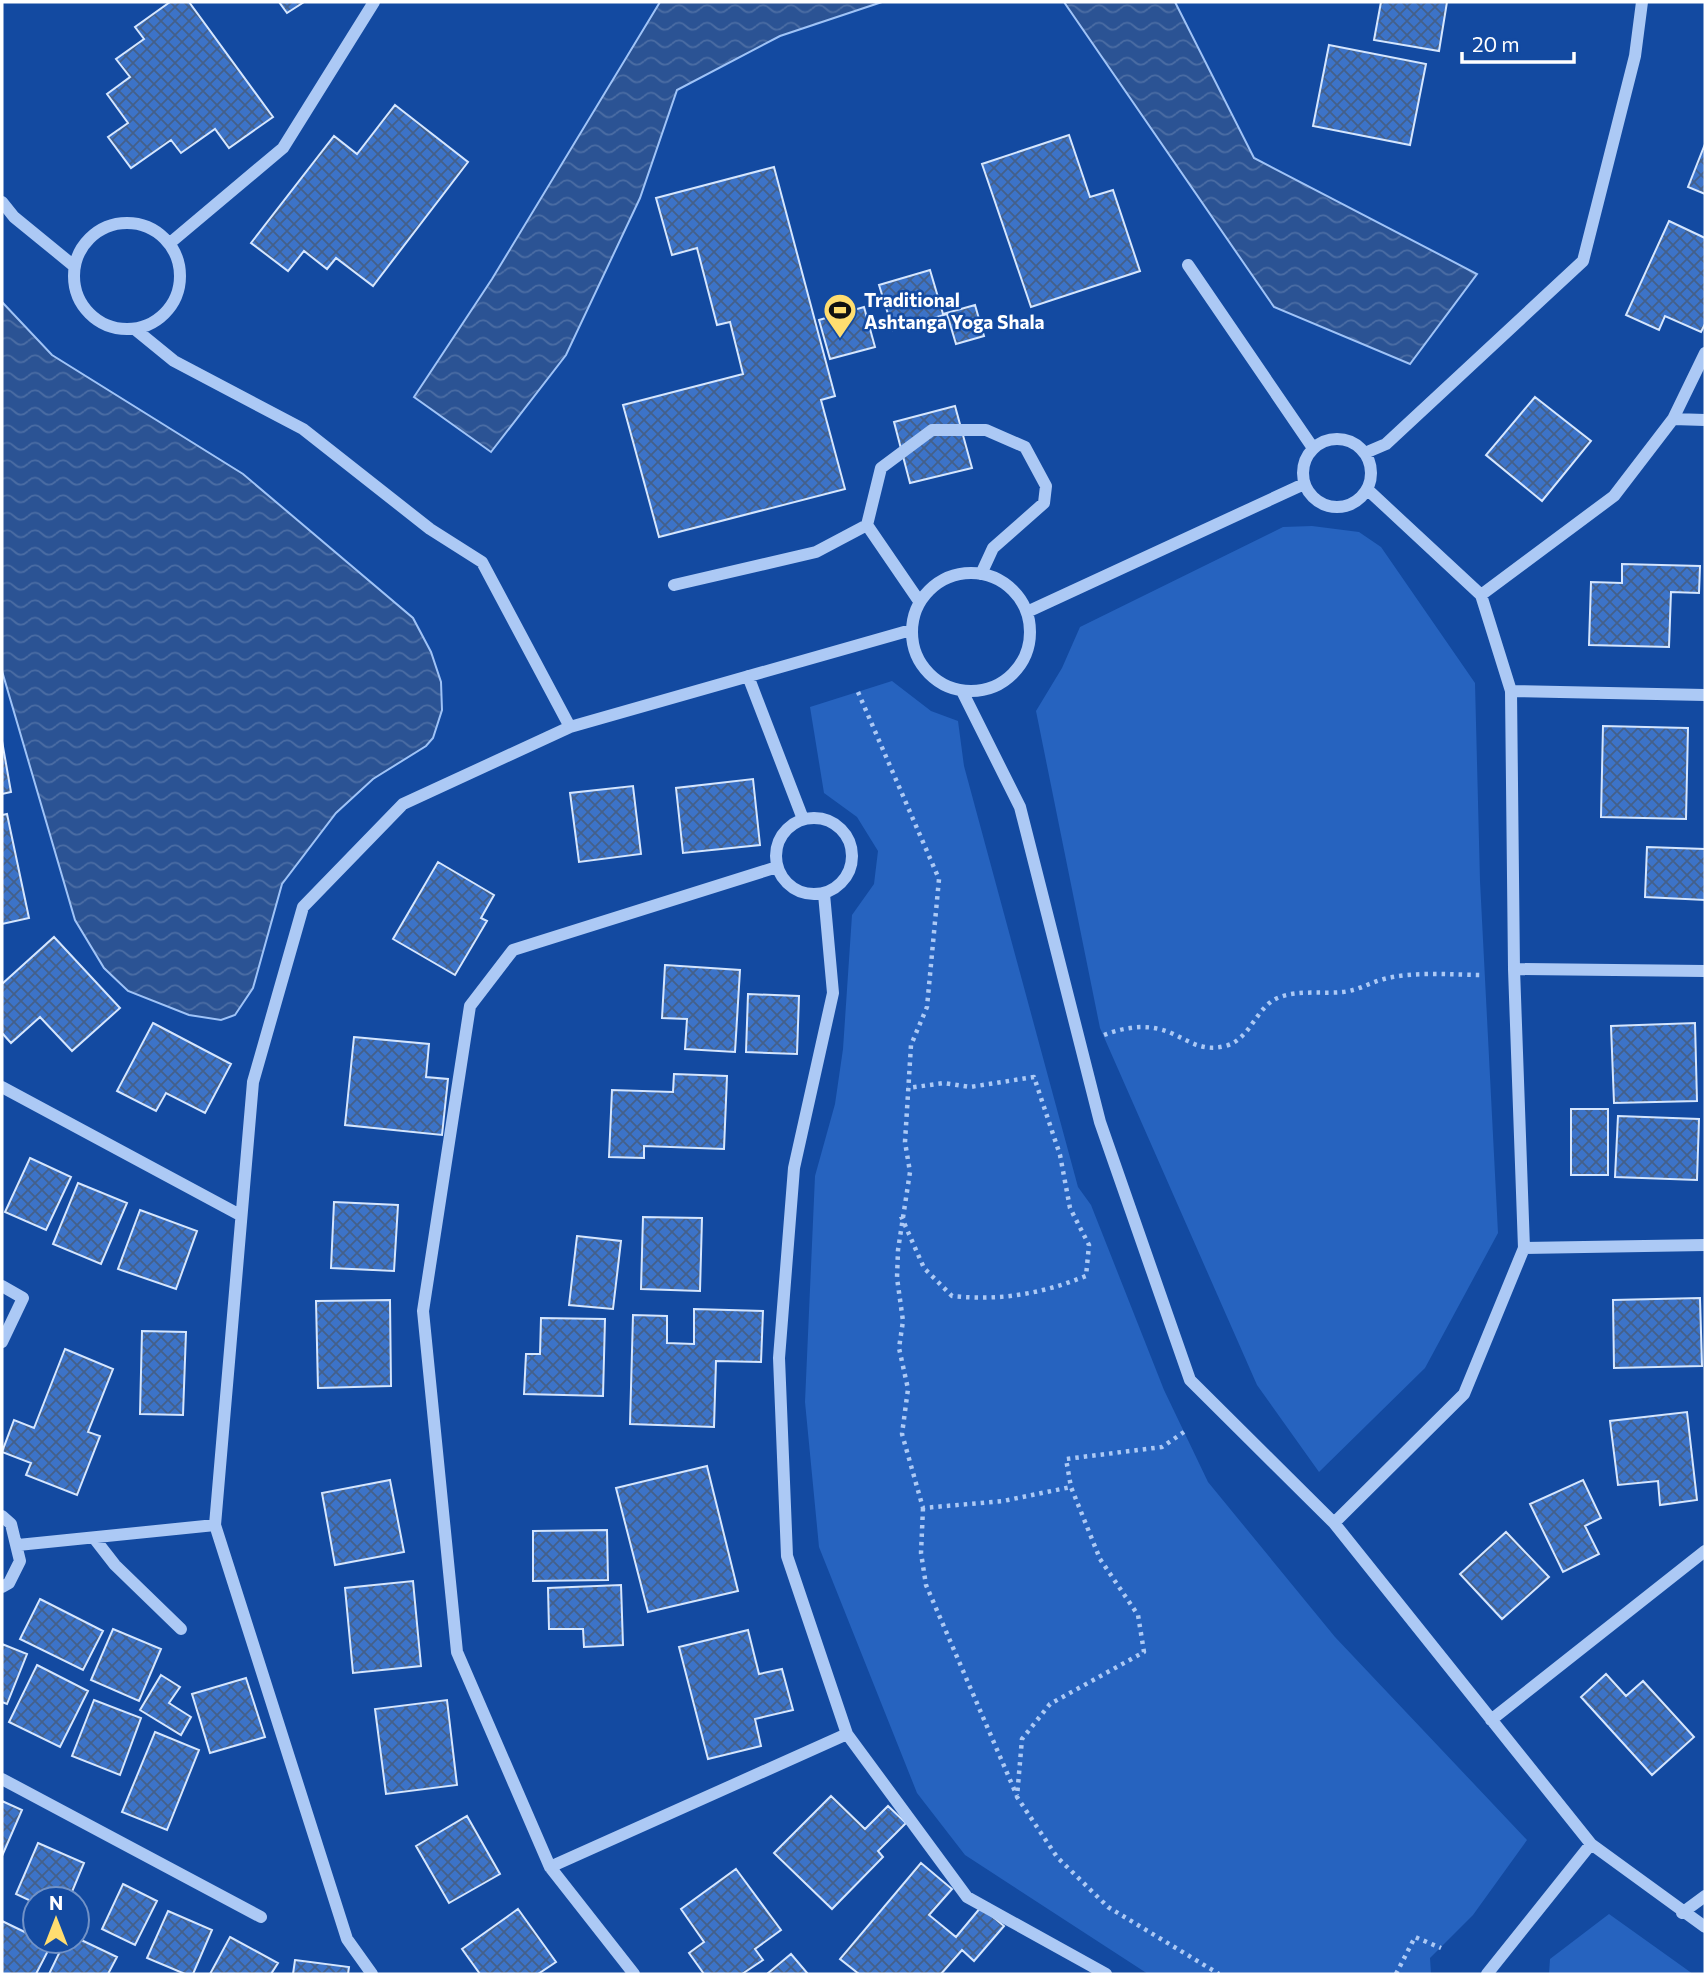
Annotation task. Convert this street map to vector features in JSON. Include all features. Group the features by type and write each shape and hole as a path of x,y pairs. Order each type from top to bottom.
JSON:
{"street":[{"path":"170,243 283,148 374,2"},
{"path":"1365,453 1386,444 1583,261 1635,55 1642,2"},
{"path":"2,202 14,217 74,266"},
{"path":"127,222 151,228 170,243 181,269 178,296 161,318 136,330 110,327 88,314 75,291 74,266 84,243 103,228 127,222"},
{"path":"1188,265 1313,448"},
{"path":"136,330 174,361 303,429 430,529 482,562 570,727"},
{"path":"1481,595 1614,496 1673,419 1705,353"},
{"path":"1673,419 1705,420"},
{"path":"919,601 867,525 881,468 932,430 986,430 1025,447 1045,486 1044,503 993,548 981,574"},
{"path":"1330,439 1350,441 1365,453 1372,471 1368,490 1353,504 1334,508 1316,500 1304,485 1303,465 1313,448 1330,439"},
{"path":"1027,612 1304,485"},
{"path":"1334,1523 1464,1394 1524,1248 1514,969 1511,691 1481,595 1368,490"},
{"path":"674,585 816,552 867,525"},
{"path":"957,574 981,574 1001,580 1009,587 1027,612 1031,632 1027,653 1016,670 1004,681 985,690 962,691 943,685 925,671 912,646 911,630 919,601 937,582 957,574"},
{"path":"372,1974 347,1939 215,1525 253,1082 303,907 403,804 570,727 911,630"},
{"path":"748,676 803,819"},
{"path":"962,691 1020,807 1100,1122 1190,1381 1334,1523 1591,1844 1682,1913 1705,1927"},
{"path":"1511,691 1705,695"},
{"path":"820,817 836,824 848,837 853,854 850,871 840,886 824,894 804,894 787,884 777,867 776,847 786,829 803,819 820,817"},
{"path":"634,1974 550,1867 457,1652 423,1311 470,1006 513,950 777,867"},
{"path":"824,894 833,993 794,1168 779,1358 787,1556 847,1734 967,1897 1107,1974"},
{"path":"1514,969 1705,971"},
{"path":"2,1087 240,1215"},
{"path":"1524,1248 1705,1245"},
{"path":"2,1286 23,1298 2,1342"},
{"path":"2,1516 11,1524 20,1561 9,1583 2,1587"},
{"path":"18,1545 215,1525"},
{"path":"94,1538 115,1565 181,1629"},
{"path":"1491,1720 1705,1551"},
{"path":"550,1867 847,1734"},
{"path":"2,1779 261,1917"},
{"path":"1487,1974 1591,1844"},
{"path":"1682,1913 1705,1896"}],"path":[{"path":"858,691 939,878 927,1007 911,1045 905,1142 910,1172 901,1215 897,1278 903,1321 899,1348 908,1389 902,1434 923,1508 920,1553 926,1585 1017,1797 1057,1857 1108,1907 1219,1974"},
{"path":"1103,1036 1121,1028 1149,1027 1208,1048 1227,1046 1241,1037 1267,1006 1279,997 1363,989 1382,980 1401,976 1485,975"},
{"path":"901,1215 924,1268 952,1296 1007,1299 1056,1288 1086,1276 1089,1245 1070,1208 1060,1155 1034,1077 970,1087 944,1083 908,1088"},
{"path":"1017,1797 1023,1739 1050,1704 1144,1652 1138,1615 1100,1559 1071,1487 1066,1459 1162,1447 1184,1432"},
{"path":"923,1508 1003,1502 1071,1487"},
{"path":"1395,1974 1415,1937 1441,1948"}],"shaded area":[{"path":"1312,526 1359,532 1381,547 1475,683 1480,881 1498,1233 1425,1368 1319,1472 1257,1385 1100,1028 1036,711 1062,668 1080,627 1283,527"},
{"path":"892,681 931,711 958,721 964,766 1078,1187 1091,1205 1164,1390 1208,1482 1335,1637 1527,1840 1473,1915 1430,1958 1431,1974 1148,1974 965,1855 917,1793 819,1547 805,1402 815,1176 835,1104 843,1049 852,915 874,884 878,851 857,817 824,793 810,707"},
{"path":"1609,1914 1693,1974 1549,1974 1550,1959"}],"water":[{"path":"660,2 882,2 780,36 677,90 640,198 566,355 491,452 414,397 492,279"},
{"path":"1064,2 1175,2 1254,158 1477,274 1410,364 1274,307"},
{"path":"2,302 52,355 243,474 413,618 431,652 441,682 442,710 433,738 426,746 373,779 336,813 282,884 253,988 235,1015 221,1020 189,1015 128,991 104,968 75,920 2,671"}],"building":[{"path":"170,2 189,2 273,117 229,148 215,129 181,153 171,140 131,168 108,137 128,123 107,94 130,77 116,59 144,39 135,27"},
{"path":"279,2 304,2 287,13"},
{"path":"1381,2 1447,2 1439,51 1374,40"},
{"path":"1329,45 1426,64 1410,145 1313,126"},
{"path":"395,105 468,162 373,286 336,258 327,269 304,251 288,271 251,243 334,136 357,154"},
{"path":"1069,135 1090,197 1113,190 1140,271 1031,307 982,164"},
{"path":"1705,144 1705,194 1688,187"},
{"path":"774,167 835,396 821,400 845,489 659,537 623,405 743,374 730,322 717,325 697,248 672,255 656,198"},
{"path":"1669,221 1705,238 1705,324 1701,332 1665,316 1659,330 1626,315"},
{"path":"930,270 943,314 975,305 984,336 956,344 947,314 893,330 879,285"},
{"path":"864,307 875,347 830,359 819,320"},
{"path":"1535,397 1591,441 1542,501 1486,455"},
{"path":"955,406 972,468 910,483 894,422"},
{"path":"1622,564 1700,566 1699,593 1671,592 1669,647 1589,645 1591,582 1622,583"},
{"path":"1603,726 1688,728 1686,819 1601,817"},
{"path":"2,741 11,792 2,794"},
{"path":"753,779 760,845 683,853 676,788"},
{"path":"633,786 641,854 579,862 570,793"},
{"path":"7,814 29,918 2,924 2,815"},
{"path":"1647,847 1705,849 1705,900 1645,897"},
{"path":"438,862 494,895 481,918 487,921 455,975 393,939"},
{"path":"54,937 120,1008 72,1051 40,1017 11,1043 2,1033 2,984"},
{"path":"665,965 740,970 735,1052 685,1049 687,1019 662,1018"},
{"path":"748,994 799,996 797,1054 746,1052"},
{"path":"153,1023 231,1064 205,1113 166,1093 156,1111 117,1091"},
{"path":"1695,1023 1697,1101 1614,1103 1611,1026"},
{"path":"354,1037 429,1044 426,1077 448,1079 442,1135 345,1125"},
{"path":"674,1074 727,1076 724,1149 644,1146 644,1158 609,1157 612,1090 673,1092"},
{"path":"1571,1109 1608,1109 1608,1175 1571,1175"},
{"path":"1618,1116 1699,1119 1697,1180 1615,1177"},
{"path":"30,1158 71,1177 46,1230 5,1212"},
{"path":"78,1183 127,1203 101,1264 53,1244"},
{"path":"334,1202 398,1205 394,1271 331,1268"},
{"path":"140,1210 197,1231 176,1289 118,1269"},
{"path":"643,1217 702,1218 700,1291 641,1289"},
{"path":"577,1236 621,1241 613,1309 569,1305"},
{"path":"1700,1298 1702,1366 1614,1368 1613,1300"},
{"path":"390,1300 391,1386 318,1388 316,1301"},
{"path":"694,1309 763,1311 761,1362 716,1361 714,1427 630,1424 633,1315 667,1316 667,1343 694,1344"},
{"path":"541,1318 605,1319 603,1396 524,1394 526,1354 540,1354"},
{"path":"142,1331 186,1332 183,1415 140,1414"},
{"path":"65,1349 113,1369 88,1432 100,1436 77,1495 26,1475 31,1463 2,1452 14,1420 34,1428"},
{"path":"1687,1412 1697,1500 1660,1505 1658,1481 1618,1485 1610,1421"},
{"path":"707,1466 738,1591 648,1612 616,1488"},
{"path":"390,1480 404,1552 335,1565 322,1493"},
{"path":"1583,1480 1601,1518 1585,1526 1599,1554 1563,1572 1530,1504"},
{"path":"607,1530 608,1580 533,1581 533,1531"},
{"path":"1506,1532 1549,1577 1502,1619 1460,1574"},
{"path":"413,1581 421,1666 353,1673 345,1588"},
{"path":"621,1585 623,1645 584,1647 583,1629 549,1629 548,1588"},
{"path":"40,1599 103,1631 83,1670 20,1639"},
{"path":"113,1629 161,1649 139,1701 91,1680"},
{"path":"748,1630 759,1674 782,1669 793,1710 755,1719 761,1746 708,1759 679,1647"},
{"path":"2,1644 27,1654 7,1704 2,1702"},
{"path":"37,1665 88,1691 60,1747 9,1722"},
{"path":"1606,1674 1626,1696 1643,1681 1694,1737 1652,1775 1581,1697"},
{"path":"161,1675 180,1687 169,1703 191,1717 181,1735 140,1710"},
{"path":"246,1678 265,1737 210,1753 192,1694"},
{"path":"94,1700 141,1718 120,1775 72,1756"},
{"path":"447,1700 457,1785 386,1794 375,1709"},
{"path":"155,1732 199,1750 167,1830 122,1812"},
{"path":"831,1796 865,1829 888,1806 906,1823 878,1851 883,1857 832,1909 774,1853"},
{"path":"2,1801 22,1810 2,1856"},
{"path":"467,1816 500,1874 449,1903 416,1846"},
{"path":"38,1843 84,1863 75,1885 21,1885 21,1896 16,1894"},
{"path":"921,1863 952,1889 929,1915 956,1937 981,1907 1004,1926 974,1961 962,1950 941,1974 859,1974 840,1959"},
{"path":"736,1869 781,1930 755,1949 763,1960 742,1974 704,1974 689,1953 704,1942 681,1909"},
{"path":"123,1884 157,1901 135,1945 102,1929"},
{"path":"518,1909 556,1962 538,1974 480,1974 462,1949"},
{"path":"168,1911 212,1930 193,1974 185,1974 147,1958"},
{"path":"2,1921 21,1930 21,1955 46,1955 36,1974 2,1974"},
{"path":"230,1937 278,1963 271,1974 210,1974"},
{"path":"91,1945 117,1957 108,1974 49,1974 58,1955 91,1955"},
{"path":"791,1954 808,1974 767,1974"},
{"path":"295,1960 349,1967 348,1974 293,1974"}],"place":[{"name":"Traditional Ashtanga Yoga Shala","path":"840,340"}]}
